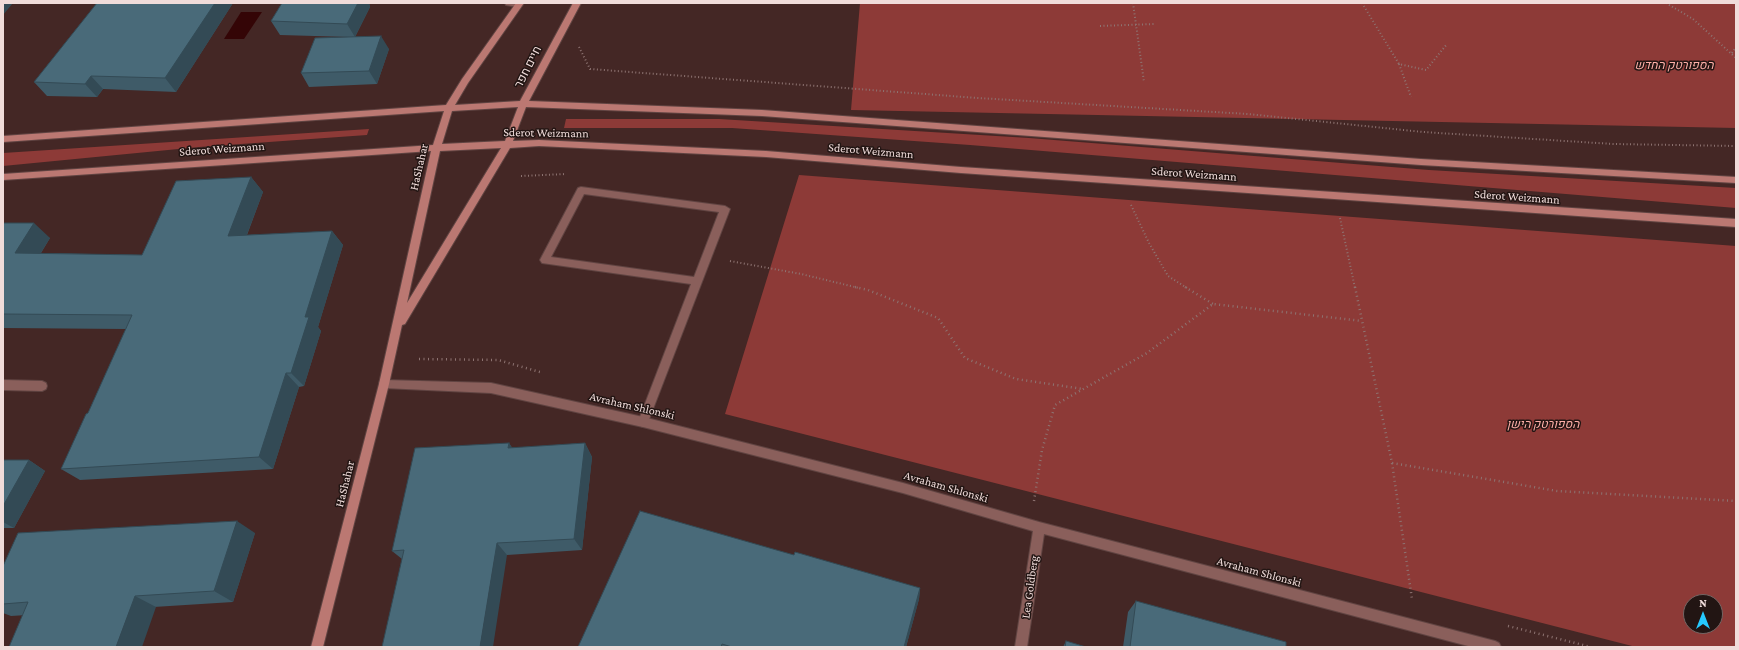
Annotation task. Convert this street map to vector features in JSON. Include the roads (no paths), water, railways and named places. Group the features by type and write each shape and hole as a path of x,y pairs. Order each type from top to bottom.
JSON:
{"main road":[{"name":"חיים חפר","path":"508,144 534,80 576,3"},
{"path":"449,108 465,81 519,4"},
{"name":"Sderot Weizmann","path":"3,139 523,104 762,113 1420,162 1736,180"},
{"name":"HaShahar","path":"317,647 384,384 436,148 449,108"},
{"name":"Sderot Weizmann","path":"3,177 436,148 539,143 766,154 961,170 1736,223"},
{"name":"HaShahar","path":"397,327 508,144"}],"street":[{"path":"509,3 519,4"},
{"path":"643,422 725,209 581,190 545,260 697,281"},
{"name":"Avraham Shlonski","path":"384,384 491,388 643,422 903,488 1039,527 1495,647"},
{"path":"3,385 42,386"},
{"name":"Lea Goldberg","path":"1021,647 1039,527"}],"park label":[{"name":"הספורטק החדש","path":"1674,65"},
{"name":"הספורטק הישן","path":"1543,424"}]}
